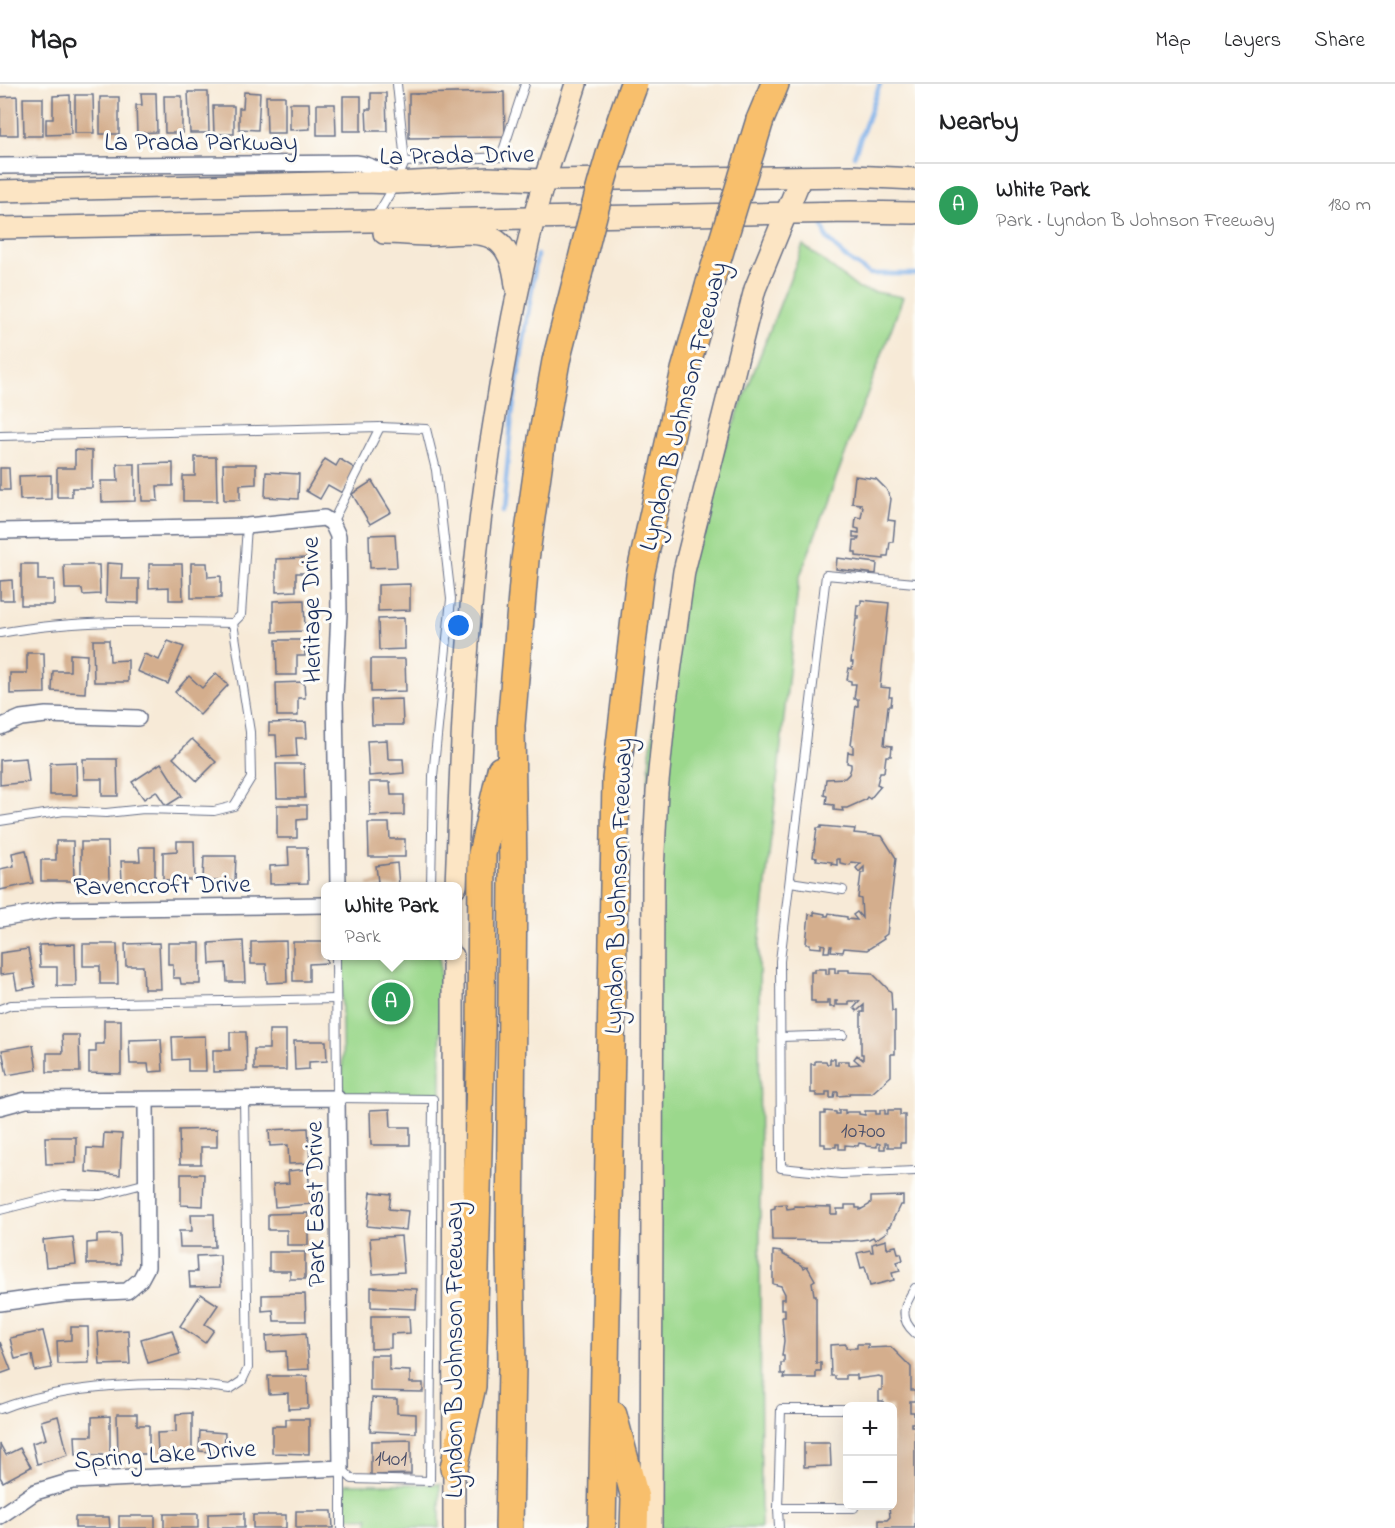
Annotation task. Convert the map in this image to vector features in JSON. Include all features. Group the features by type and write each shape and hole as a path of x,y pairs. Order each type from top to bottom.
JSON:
{"highway":[{"path":"509,1528 512,1366 510,1252 512,725 525,560 542,439 556,361 599,190 634,84"},
{"name":"Lyndon B Johnson Freeway","path":"602,1528 616,779 640,576 685,370 760,120 775,84"},
{"path":"454,1468 472,1386 483,854 512,725"},
{"path":"604,1384 634,1498 634,1528"}],"main road":[{"path":"456,882 466,669 487,476 517,298 534,217 576,84"},
{"name":"La Prada Drive","path":"0,191 396,183 489,178 544,180 852,176 915,179"},
{"name":"Lyndon B Johnson Freeway","path":"651,1528 653,883 660,758 684,571 755,289 801,177"},
{"path":"0,228 534,217 915,213"},
{"path":"309,223 342,231 426,235 474,232 491,236 506,249 514,272 517,298"},
{"name":"Lyndon B Johnson Freeway","path":"453,960 454,1528"}],"street":[{"name":"La Prada Parkway","path":"0,166 356,163 368,164 396,183"},
{"name":"Heritage Drive","path":"0,531 247,526 324,518 332,523 338,536 339,602 335,697 338,882"},
{"path":"0,728 21,718 46,715 138,718"},
{"name":"Ravencroft Drive","path":"0,919 58,909 321,905"},
{"name":"Park East Drive","path":"0,1107 26,1100 337,1098 341,1468"},
{"path":"0,1303 64,1294 127,1291 140,1280 147,1267 146,1100"},
{"name":"Spring Lake Drive","path":"0,1516 35,1492 72,1481 341,1468"}],"lane":[{"path":"374,220 396,183 405,162 397,84"},
{"path":"405,162 501,157 525,84"},
{"path":"332,523 380,427"},
{"path":"0,436 380,427 426,429 436,470 451,599 433,776 431,882"},
{"path":"0,633 79,623 153,621 233,623 241,615 247,526"},
{"path":"915,583 826,575 780,961 781,1168 841,1174 915,1171"},
{"path":"0,821 64,811 106,813 144,809 214,811 234,806 251,778 250,732 233,623"},
{"path":"790,882 843,890"},
{"path":"336,960 337,1098 433,1098 430,1481 352,1479 341,1468"},
{"path":"0,1009 11,1005 336,999"},
{"path":"781,1037 843,1035"},
{"path":"0,1409 26,1400 97,1387 197,1384 230,1389 242,1381 248,1368 244,1098"},
{"path":"0,1210 63,1194 101,1195 147,1183"},
{"path":"915,1288 909,1298 904,1320 906,1326 915,1333"},
{"path":"779,1528 781,1409 843,1409"},
{"path":"341,1468 342,1528"},
{"path":"778,1508 843,1508"}],"green space":[{"path":"803,245 859,289 903,297 799,579 759,948 761,1528 649,1528 646,829 650,754 676,572"},
{"path":"341,960 440,960 441,1096 343,1094"},
{"path":"345,1484 440,1484 440,1528 368,1528 368,1518 345,1517"}],"building":[{"path":"188,92 208,92 209,133 190,133"},
{"path":"244,92 260,93 258,130 239,129 239,108 243,108"},
{"path":"504,92 505,137 409,138 409,94"},
{"path":"141,93 156,93 157,132 137,133 136,105 142,105"},
{"path":"371,93 386,93 387,131 367,131 366,109 371,109"},
{"path":"70,95 71,134 46,135 46,119 53,119 53,96"},
{"path":"75,95 93,95 94,133 75,133"},
{"path":"17,96 18,135 0,135 0,97"},
{"path":"164,96 182,96 182,133 165,133"},
{"path":"266,96 285,96 285,133 267,133"},
{"path":"343,96 361,96 361,131 343,131"},
{"path":"100,97 119,97 119,134 100,134"},
{"path":"23,98 43,98 43,136 24,136"},
{"path":"290,103 309,103 310,129 290,130"},
{"path":"317,104 335,104 336,135 317,135"},
{"path":"213,106 234,106 234,134 214,134"},
{"path":"75,450 92,451 92,488 72,488 72,497 57,497 57,468 75,468"},
{"path":"195,457 216,457 217,501 183,501 183,476 195,476"},
{"path":"325,459 336,466 340,459 356,469 342,493 328,485 320,499 306,491"},
{"path":"173,463 173,486 157,486 158,501 142,501 141,464"},
{"path":"117,464 135,464 135,501 102,502 101,481 118,481"},
{"path":"223,464 256,464 256,484 240,485 240,500 224,500"},
{"path":"0,468 9,468 10,490 0,490"},
{"path":"266,472 299,474 298,499 265,497"},
{"path":"51,475 51,499 20,500 19,476"},
{"path":"855,476 876,479 886,489 891,499 888,520 895,521 893,542 890,542 888,556 884,556 884,559 856,556 856,552 853,552 854,540 858,540 859,537 853,537 853,532 859,533 859,529 855,528 856,517 861,518 863,507 860,506 861,504 852,503"},
{"path":"372,481 391,512 370,524 352,494"},
{"path":"395,534 397,567 370,568 369,535"},
{"path":"306,558 306,573 296,573 296,591 276,592 276,559"},
{"path":"837,558 877,563 876,574 836,569"},
{"path":"107,563 122,564 121,579 139,579 139,603 106,602"},
{"path":"191,563 207,563 208,577 221,576 221,598 191,598"},
{"path":"21,564 38,564 38,580 54,580 54,605 21,605"},
{"path":"149,564 182,564 183,600 169,600 169,587 149,588"},
{"path":"64,565 99,565 100,594 83,595 82,589 65,589"},
{"path":"12,580 13,600 0,600 0,581"},
{"path":"410,584 410,610 378,611 378,585"},
{"path":"304,600 305,631 273,632 273,601"},
{"path":"861,600 889,603 880,687 890,688 889,697 892,697 891,706 888,706 884,745 892,746 891,756 886,756 884,772 880,772 877,784 881,786 870,799 867,797 847,808 842,808 843,811 834,810 834,805 826,804 827,796 824,795 826,779 845,778 851,768 851,764 847,763 848,752 853,753 853,745 851,745 858,699 854,699 856,684 851,684 851,681 847,680 849,668 852,669 856,619 859,619 859,616 856,616 857,605 861,605"},
{"path":"404,618 405,649 379,650 378,619"},
{"path":"93,640 109,640 110,661 128,660 128,682 94,682"},
{"path":"276,640 305,640 305,656 297,656 297,675 277,675"},
{"path":"168,641 184,647 168,684 137,671 144,654 159,660"},
{"path":"27,653 44,653 45,693 10,694 10,673 27,673"},
{"path":"70,654 87,655 85,693 52,691 53,671 70,671"},
{"path":"371,659 405,659 406,691 371,692"},
{"path":"216,673 228,685 200,715 175,692 189,676 202,688"},
{"path":"304,682 305,698 298,698 298,716 277,716 276,683"},
{"path":"402,699 403,725 372,725 371,700"},
{"path":"306,722 307,738 296,738 297,756 277,757 276,735 269,735 269,723"},
{"path":"192,739 216,762 197,781 173,758"},
{"path":"387,740 388,759 403,759 404,773 369,776 367,741"},
{"path":"26,758 29,782 0,785 0,760"},
{"path":"83,759 117,759 118,796 102,796 102,779 84,779"},
{"path":"76,762 77,795 50,795 50,763"},
{"path":"161,763 182,796 166,806 156,791 144,799 132,782"},
{"path":"276,764 304,764 305,798 277,798"},
{"path":"369,782 390,782 391,795 404,795 404,815 370,816"},
{"path":"277,805 307,805 307,819 297,820 297,838 277,838"},
{"path":"368,823 389,823 390,839 405,839 405,857 369,857"},
{"path":"821,826 855,829 854,833 882,836 896,858 887,934 883,937 884,939 867,950 844,948 843,952 831,951 832,946 830,946 829,952 824,952 825,945 821,944 821,948 810,947 810,944 806,944 809,914 814,915 814,912 828,916 829,913 857,920 853,915 857,912 862,918 861,899 858,898 861,873 864,873 864,867 859,872 856,868 861,863 851,862 850,865 840,863 840,859 837,859 837,865 816,860 817,858 813,857 817,828"},
{"path":"56,841 73,841 74,881 41,881 41,860 56,860"},
{"path":"177,841 194,841 195,880 163,880 163,852 177,851"},
{"path":"81,842 108,842 109,881 81,882"},
{"path":"139,847 155,847 155,881 122,881 121,861 140,861"},
{"path":"288,847 307,847 308,883 270,884 270,866 289,865"},
{"path":"26,850 33,883 0,890 0,869 14,866 12,853"},
{"path":"204,856 236,856 235,881 203,881"},
{"path":"397,863 399,882 378,882 376,866"},
{"path":"243,941 245,982 227,982 226,963 210,964 209,943"},
{"path":"286,941 287,982 267,983 266,964 251,964 251,942"},
{"path":"293,942 321,942 321,960 327,960 327,963 309,964 309,981 293,981"},
{"path":"159,943 161,989 144,989 143,966 126,966 125,944"},
{"path":"168,943 200,943 200,984 181,984 180,978 173,978 173,964 168,964"},
{"path":"75,944 76,986 57,986 57,967 40,967 39,945"},
{"path":"83,944 117,944 118,984 100,984 100,966 83,966"},
{"path":"28,949 35,987 17,990 14,973 0,975 0,953"},
{"path":"829,968 835,968 835,973 838,973 838,970 849,970 849,972 872,973 891,992 892,1011 895,1011 895,1054 891,1054 891,1076 872,1093 849,1093 849,1095 838,1096 838,1092 835,1092 834,1098 830,1098 830,1092 826,1092 826,1096 816,1096 816,1093 811,1093 811,1064 815,1064 815,1061 826,1061 830,1064 830,1059 835,1059 835,1065 838,1065 838,1061 849,1061 849,1065 860,1064 854,1059 857,1055 863,1060 861,1012 864,1012 864,1005 857,1011 854,1008 860,1001 849,1001 849,1005 837,1005 835,1001 835,1007 830,1007 830,1000 827,1000 827,1004 815,1004 815,1001 811,1001 811,972 815,972 815,969 826,969 826,974 829,974"},
{"path":"104,1020 121,1020 121,1074 89,1073 89,1052 96,1052 96,1044 104,1044"},
{"path":"269,1030 286,1030 286,1070 254,1070 254,1049 269,1049"},
{"path":"230,1032 246,1032 247,1071 213,1072 213,1050 230,1050"},
{"path":"62,1035 79,1035 80,1072 47,1072 47,1053 63,1053"},
{"path":"205,1036 206,1071 188,1071 188,1059 173,1060 172,1037"},
{"path":"161,1039 163,1071 149,1072 148,1064 130,1064 129,1040"},
{"path":"294,1041 326,1041 327,1061 309,1062 309,1069 295,1070"},
{"path":"33,1045 37,1070 7,1075 2,1050"},
{"path":"390,1109 391,1127 410,1127 410,1145 371,1145 370,1110"},
{"path":"839,1110 845,1110 845,1114 859,1112 865,1115 865,1111 876,1111 876,1114 880,1114 880,1110 885,1110 885,1114 888,1114 888,1110 900,1110 900,1115 905,1115 905,1143 900,1143 900,1147 888,1147 888,1143 885,1143 885,1149 880,1149 880,1144 877,1143 877,1147 859,1143 858,1146 845,1145 845,1149 839,1149 839,1144 836,1144 836,1147 825,1147 825,1144 821,1144 821,1114 825,1114 825,1111 839,1114"},
{"path":"308,1128 310,1163 289,1164 288,1145 270,1146 269,1130"},
{"path":"217,1129 217,1147 201,1147 201,1164 180,1164 179,1130"},
{"path":"104,1133 122,1134 120,1175 86,1172 87,1148 103,1149"},
{"path":"45,1137 76,1137 76,1163 46,1164"},
{"path":"308,1169 311,1204 275,1207 273,1184 289,1183 288,1171"},
{"path":"181,1174 204,1174 203,1206 181,1205"},
{"path":"371,1192 391,1194 389,1209 408,1211 406,1230 367,1226"},
{"path":"903,1196 903,1205 900,1205 887,1228 888,1231 875,1240 873,1237 852,1241 772,1240 771,1209 775,1208 775,1205 786,1204 787,1209 794,1208 794,1206 831,1207 831,1214 837,1214 837,1209 845,1209 845,1205 856,1205 856,1208 860,1210 869,1205 871,1197"},
{"path":"308,1213 308,1245 287,1245 287,1230 268,1230 268,1214"},
{"path":"191,1214 214,1214 215,1247 180,1247 179,1231 192,1231"},
{"path":"120,1234 121,1264 87,1264 87,1243 97,1242 97,1235"},
{"path":"401,1236 404,1272 373,1274 370,1238"},
{"path":"73,1237 76,1264 46,1267 43,1240"},
{"path":"886,1240 887,1248 896,1246 898,1253 901,1253 903,1260 897,1262 900,1271 892,1273 894,1280 870,1286 865,1267 861,1268 857,1253 870,1250 873,1252 872,1244"},
{"path":"773,1251 782,1252 804,1268 807,1266 815,1280 812,1282 814,1295 816,1295 816,1363 821,1363 821,1371 816,1371 816,1378 784,1378 785,1374 781,1374 781,1363 784,1363 782,1317 785,1317 785,1309 781,1309 781,1299 785,1299 785,1294 781,1286 773,1284"},
{"path":"269,1252 305,1252 305,1279 290,1279 290,1271 269,1271"},
{"path":"220,1255 221,1286 190,1287 189,1272 197,1272 196,1256"},
{"path":"371,1287 417,1289 416,1309 371,1307"},
{"path":"201,1294 218,1305 205,1324 214,1330 205,1343 180,1326"},
{"path":"305,1294 306,1321 274,1321 273,1310 262,1311 262,1295"},
{"path":"371,1316 409,1316 410,1333 391,1334 391,1348 371,1349"},
{"path":"71,1327 88,1327 89,1363 58,1364 57,1341 71,1340"},
{"path":"128,1330 130,1364 100,1365 98,1332"},
{"path":"172,1330 180,1354 148,1363 141,1339"},
{"path":"43,1331 52,1368 35,1371 32,1355 15,1359 10,1338"},
{"path":"306,1333 309,1369 287,1370 286,1351 267,1352 266,1336"},
{"path":"0,1342 11,1370 0,1374"},
{"path":"846,1344 846,1348 857,1348 857,1344 868,1344 868,1348 891,1347 911,1367 911,1390 915,1390 915,1401 910,1401 910,1412 914,1412 914,1423 911,1423 911,1426 915,1426 915,1528 879,1528 879,1520 887,1520 890,1517 889,1510 897,1510 897,1402 879,1401 882,1378 879,1376 857,1379 857,1375 846,1375 846,1379 835,1379 835,1376 831,1376 830,1345"},
{"path":"370,1355 389,1355 389,1370 410,1371 410,1383 423,1383 423,1392 370,1391"},
{"path":"268,1376 307,1376 308,1408 288,1409 288,1393 269,1394"},
{"path":"372,1398 397,1399 397,1413 416,1414 416,1433 370,1431"},
{"path":"192,1413 192,1452 158,1453 157,1433 176,1432 176,1414"},
{"path":"117,1414 137,1414 137,1425 149,1425 149,1454 118,1454"},
{"path":"58,1416 68,1455 37,1464 32,1443 46,1439 41,1421"},
{"path":"110,1416 110,1455 76,1455 75,1436 92,1436 92,1417"},
{"path":"286,1419 309,1419 309,1454 272,1453 272,1426 286,1426"},
{"path":"200,1431 225,1433 224,1453 199,1451"},
{"path":"411,1440 411,1474 371,1475 371,1441"},
{"path":"804,1443 830,1443 831,1466 804,1467"},
{"path":"0,1444 6,1455 20,1448 31,1467 3,1482 0,1477"},
{"path":"296,1511 332,1511 333,1528 296,1528"},
{"path":"244,1513 244,1528 208,1528 208,1514"},
{"path":"164,1514 198,1514 198,1528 164,1528"},
{"path":"253,1515 286,1515 286,1528 253,1528"},
{"path":"119,1516 155,1516 155,1528 119,1528"},
{"path":"75,1517 109,1517 110,1528 75,1528"}],"waterway":[{"path":"854,156 880,84"},
{"path":"821,220 827,238 845,257 870,274 915,274"},
{"path":"503,512 512,415 537,255"}],"place":[{"name":"White Park","path":"391,1002"}]}
